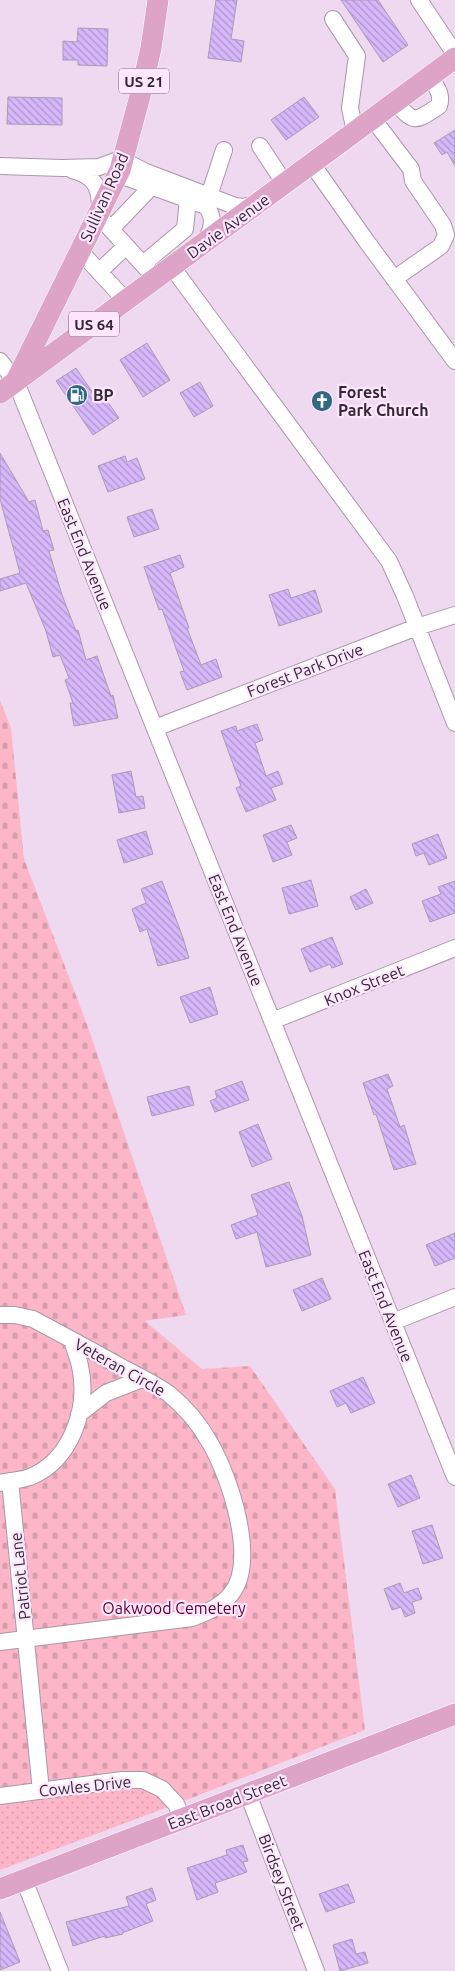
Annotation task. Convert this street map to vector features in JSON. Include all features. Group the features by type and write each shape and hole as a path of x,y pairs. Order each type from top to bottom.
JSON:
{"main road":[{"name":"Sullivan Road","path":"8,388 80,251 103,218 120,167 147,68 158,0"},
{"name":"Davie Avenue","path":"8,388 126,301 157,270 202,245 430,76 454,61"},
{"name":"East Broad Street","path":"0,1889 455,1714"}],"street":[{"path":"419,0 454,61"},
{"path":"333,18 356,56 350,108 355,132"},
{"path":"396,102 406,115 416,119 439,106 441,100 440,93 430,76"},
{"path":"373,119 410,169 413,181 443,225 446,235 441,246 394,279"},
{"path":"260,146 285,184"},
{"path":"209,196 224,150"},
{"path":"0,166 99,167 118,160 120,167 152,186 206,206 212,217 211,230 202,245"},
{"path":"312,164 455,361"},
{"path":"120,167 146,172 242,207 258,203"},
{"path":"62,168 85,174 93,180 99,191 103,218 126,246 157,270 389,561 455,723"},
{"path":"103,218 152,186"},
{"path":"157,270 185,229 188,199"},
{"path":"99,272 126,246"},
{"path":"80,251 126,301"},
{"name":"East End Avenue","path":"0,361 8,388 155,728 455,1477"},
{"name":"Forest Park Drive","path":"155,728 417,627 455,616"},
{"name":"Knox Street","path":"272,1021 455,948"},
{"path":"393,1322 455,1297"},
{"name":"Veteran Circle","path":"0,1315 15,1315 33,1319 168,1393 188,1412 210,1443 229,1482 241,1533 243,1559 238,1581 231,1594 215,1609 192,1618 0,1642"},
{"name":"Patriot Lane","path":"41,1790 27,1639 5,1482 31,1476 52,1463 66,1448 75,1430 79,1414 82,1384 80,1366 72,1340"},
{"path":"79,1414 106,1393 142,1379"},
{"name":"Cowles Drive","path":"0,1796 122,1780 143,1780 162,1789 176,1804 183,1819"},
{"name":"Birdsey Street","path":"248,1794 316,1971"},
{"path":"24,1880 60,1971"}],"green space":[{"name":"Oakwood Cemetery","path":"0,700 11,728 24,859 88,1027 186,1315 145,1321 202,1369 250,1366 335,1489 365,1730 176,1804 0,1796"},
{"path":"143,1780 176,1804 0,1870 0,1796"}],"building":[{"path":"216,0 237,0 231,39 244,41 241,62 208,58"},
{"path":"341,0 378,0 408,45 383,62"},
{"path":"78,28 108,29 107,66 78,65 78,60 63,60 63,41 77,42"},
{"path":"8,97 62,98 62,125 7,124"},
{"path":"304,97 319,117 286,140 271,120"},
{"path":"455,130 455,166 447,152 442,155 434,143"},
{"path":"147,343 170,380 143,397 120,360"},
{"path":"76,368 99,402 105,398 119,418 93,435 56,381"},
{"path":"200,382 213,406 194,417 180,393"},
{"path":"0,453 29,502 35,500 43,531 48,530 54,550 49,551 62,595 76,631 78,630 86,660 97,656 111,696 113,695 118,718 74,726 70,703 73,703 65,680 69,678 60,655 53,657 46,631 26,583 0,591 0,579 20,573 0,499"},
{"path":"125,456 127,462 137,458 145,479 108,492 98,466"},
{"path":"152,509 159,529 134,537 127,517"},
{"path":"180,555 184,567 170,573 189,628 187,628 201,665 216,659 222,677 187,690 180,672 184,671 162,609 159,610 144,567"},
{"path":"288,589 291,598 315,590 322,612 279,626 269,595"},
{"path":"257,724 263,740 255,743 266,776 278,771 283,784 271,788 276,800 246,812 236,788 241,786 221,731 236,726 237,731"},
{"path":"131,771 136,797 143,796 145,808 119,813 112,775"},
{"path":"291,825 297,838 287,842 292,855 273,862 263,835"},
{"path":"146,831 153,854 124,863 117,840"},
{"path":"438,834 447,858 429,865 424,853 416,856 412,844"},
{"path":"311,880 318,906 289,914 282,888"},
{"path":"162,881 189,958 158,966 147,929 140,932 132,909 146,903 141,889"},
{"path":"455,881 455,913 430,922 422,901 441,894 438,887"},
{"path":"366,889 373,903 356,910 350,897"},
{"path":"332,937 343,964 332,968 330,964 310,972 301,949"},
{"path":"210,987 218,1014 190,1023 180,997"},
{"path":"388,1074 393,1086 387,1089 400,1127 404,1125 416,1164 394,1170 376,1114 374,1115 363,1083"},
{"path":"242,1081 249,1100 215,1112 210,1101 217,1098 215,1091"},
{"path":"189,1086 194,1105 152,1116 147,1097"},
{"path":"258,1124 272,1159 252,1167 239,1132"},
{"path":"289,1182 302,1216 311,1255 266,1267 257,1232 236,1239 231,1225 258,1215 251,1195"},
{"path":"455,1233 455,1258 435,1266 426,1245"},
{"path":"322,1278 331,1299 302,1311 293,1290"},
{"path":"363,1377 375,1403 351,1413 346,1403 337,1407 330,1391"},
{"path":"411,1475 420,1498 398,1507 388,1484"},
{"path":"432,1525 443,1558 423,1564 412,1531"},
{"path":"400,1583 404,1593 418,1588 422,1599 412,1602 415,1613 405,1617 401,1607 392,1610 384,1589"},
{"path":"243,1845 248,1861 243,1862 247,1872 215,1883 218,1892 197,1900 187,1868 227,1855 226,1850"},
{"path":"348,1884 355,1902 326,1912 319,1894"},
{"path":"152,1888 156,1900 146,1904 153,1921 123,1934 105,1938 105,1936 73,1946 66,1922 129,1906 126,1897"},
{"path":"0,1912 20,1962 0,1970"},
{"path":"352,1939 356,1954 365,1952 368,1963 340,1971 333,1945"}],"place":[{"name":"BP","path":"77,395"},
{"name":"Forest Park Church","path":"322,401"}]}
